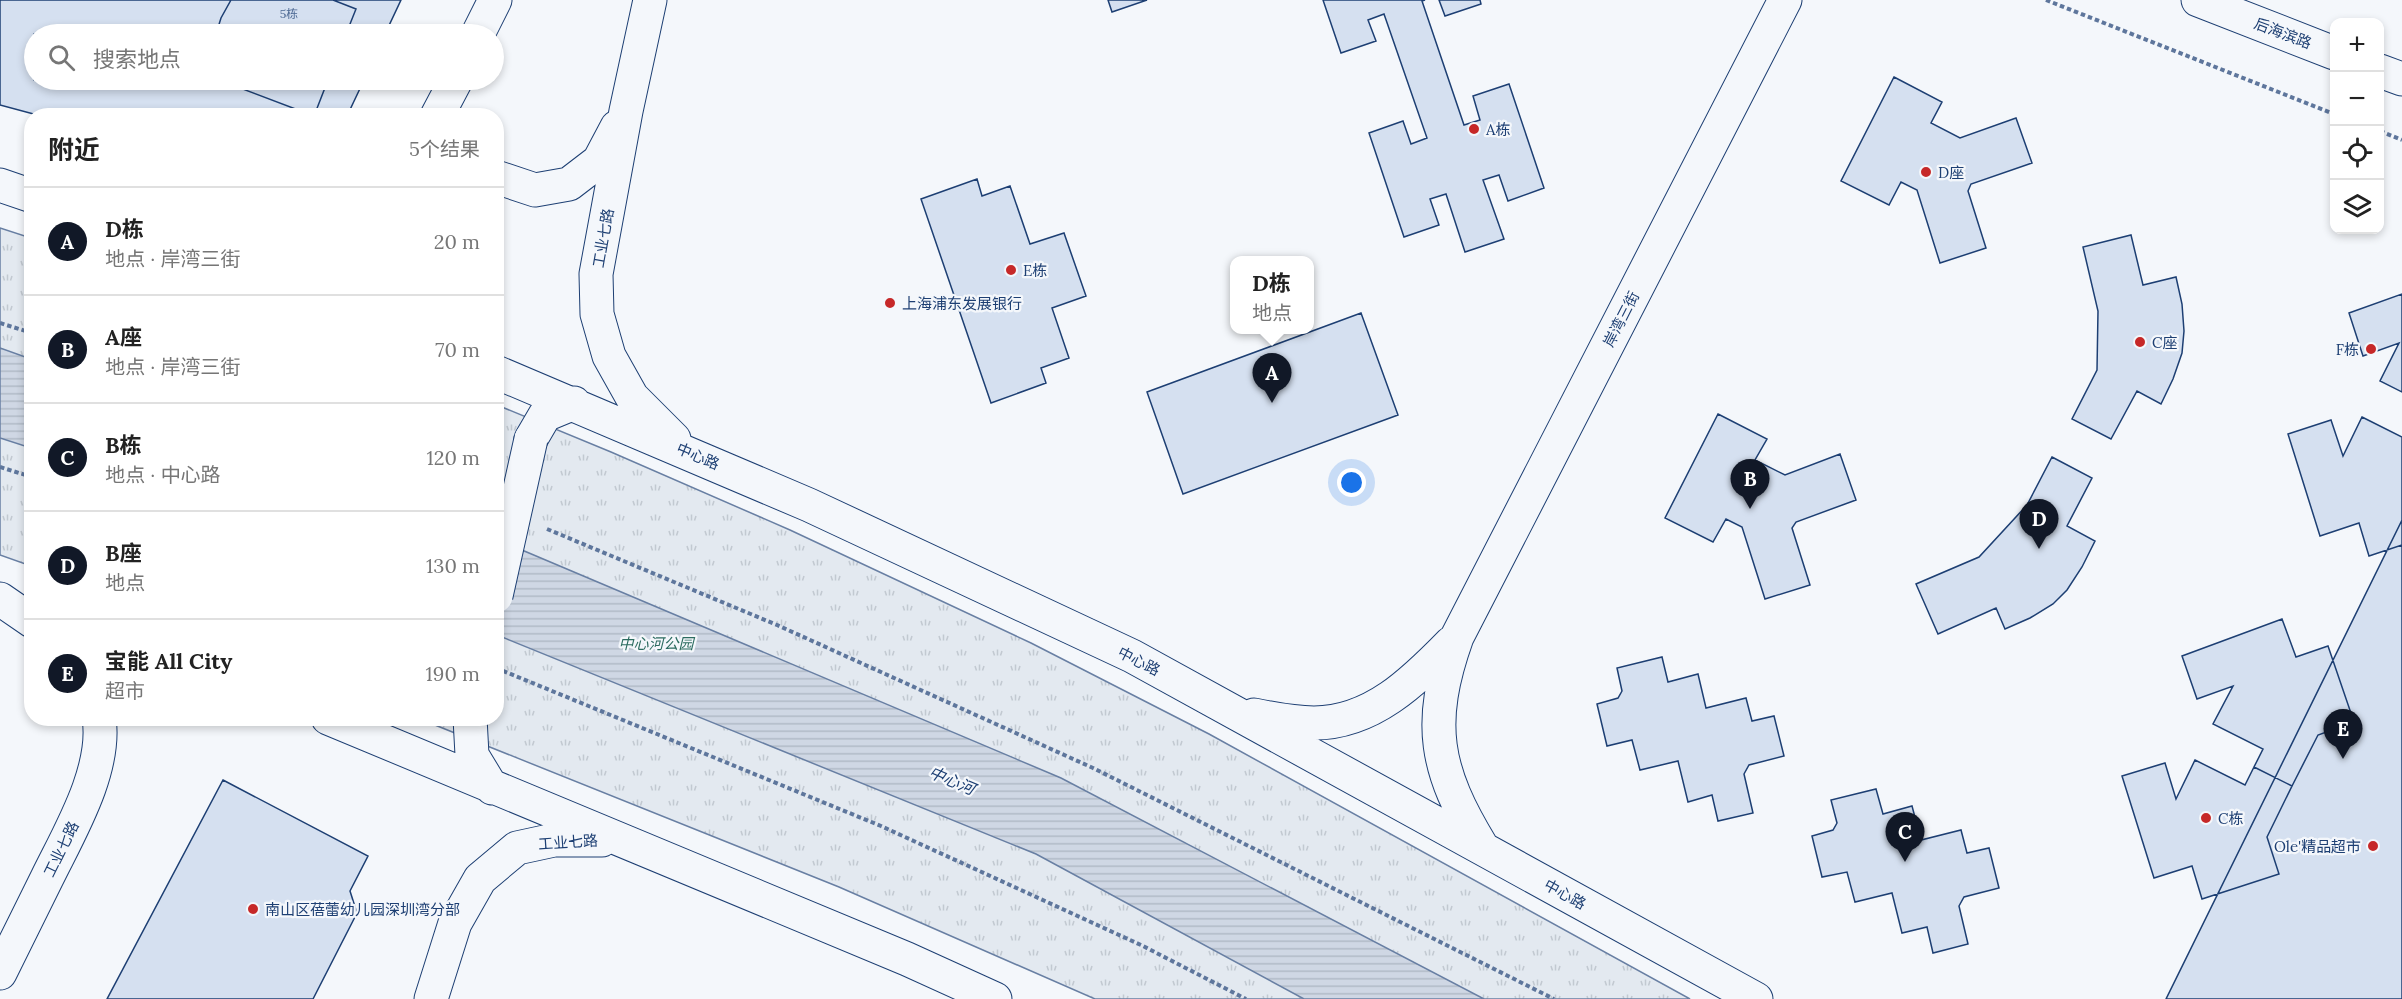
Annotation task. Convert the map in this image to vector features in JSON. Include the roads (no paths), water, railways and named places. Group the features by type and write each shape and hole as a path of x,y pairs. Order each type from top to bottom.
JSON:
{"main road":[{"path":"483,24 495,0"},
{"name":"工业七路","path":"650,0 626,111 596,274 597,314 609,356 632,396 686,451"},
{"name":"岸湾三街","path":"1457,637 1785,0"},
{"name":"后海滨路","path":"2198,0 2330,51"},
{"path":"2384,72 2402,79"},
{"path":"441,108 451,90"},
{"path":"460,108 461,90"},
{"path":"504,180 535,190 570,184 599,161 626,111"},
{"path":"0,185 24,193"},
{"name":"中心路","path":"504,375 809,504 1111,646 1756,999"},
{"path":"504,560 531,439 544,415 574,403"},
{"path":"0,598 24,604"},
{"path":"0,598 24,615"},
{"path":"1233,711 1315,723 1352,717 1382,703 1413,681 1457,637"},
{"path":"1457,637 1444,672 1439,704 1438,739 1446,774 1459,809 1483,849"},
{"name":"工业七路","path":"0,973 76,821 90,784 98,752 99,726"},
{"path":"346,726 907,958 994,999"},
{"path":"470,726 472,755 492,788"},
{"name":"工业七路","path":"431,999 455,923 480,879 516,848 554,840 619,840"}],"water":[{"path":"0,348 24,357 24,446 0,438"},
{"name":"中心河","path":"504,542 1061,778 1484,999 1304,999 1036,854 504,638"}],"place":[{"name":"A栋","path":"1474,129"},
{"name":"D座","path":"1926,172"},
{"name":"E栋","path":"1011,270"},
{"name":"上海浦东发展银行","path":"890,303"},
{"name":"C座","path":"2140,342"},
{"name":"F栋","path":"2371,349"},
{"name":"D栋","path":"1272,403"},
{"name":"A座","path":"1750,509"},
{"name":"B座","path":"2039,549"},
{"name":"宝能 All City","path":"2343,759"},
{"name":"C栋","path":"2206,818"},
{"name":"Ole'精品超市","path":"2373,846"},
{"name":"B栋","path":"1905,862"},
{"name":"南山区蓓蕾幼儿园深圳湾分部","path":"253,909"}],"park label":[{"name":"中心河公园","path":"656,643"}]}
